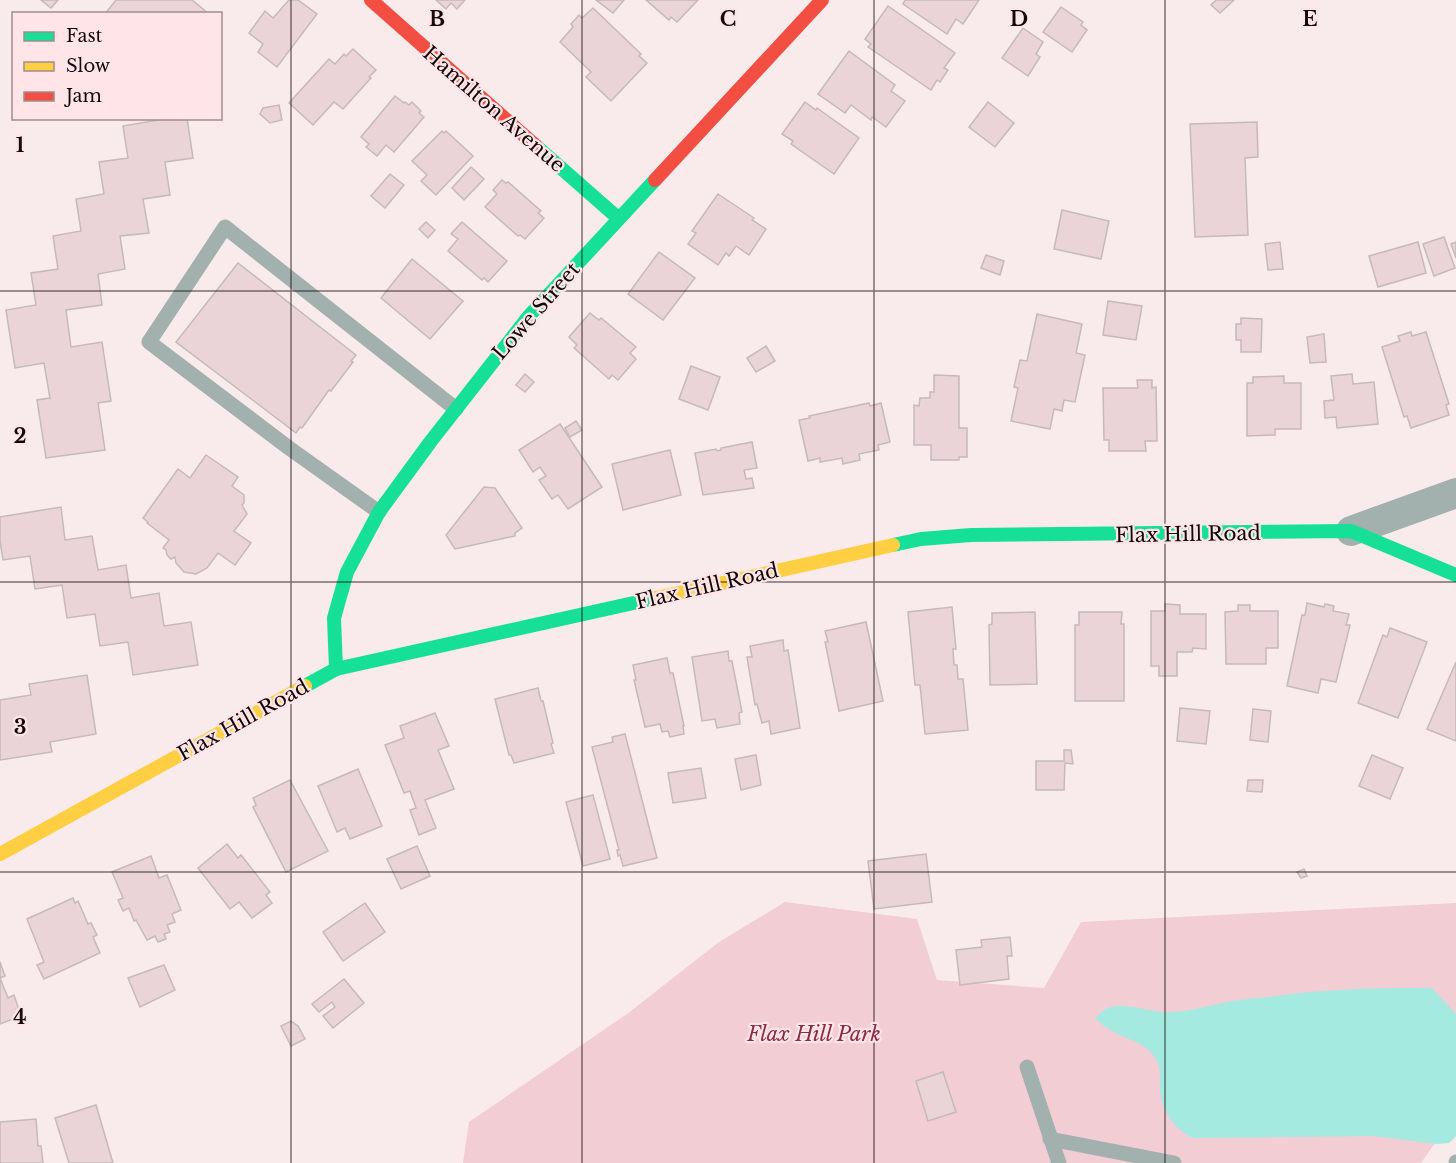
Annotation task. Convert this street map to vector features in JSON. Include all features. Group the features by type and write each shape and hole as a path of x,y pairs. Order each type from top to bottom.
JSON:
{"main road":[{"name":"Hamilton Avenue","path":"371,0 618,218"},
{"name":"Lowe Street","path":"336,669 334,618 347,572 379,512 529,316 822,0"},
{"name":"Flax Hill Road","path":"0,854 336,669 921,539 971,535 1351,531 1456,575"}],"street":[{"path":"1351,531 1456,493"}],"lane":[{"path":"379,512 148,342 225,227 456,409"},
{"path":"1027,1067 1059,1163"},
{"path":"1050,1139 1173,1163"}],"green space":[{"name":"Flax Hill Park","path":"785,902 917,919 937,980 1044,988 1081,922 1456,903 1456,1113 1421,1163 463,1163 469,1122 627,1014 719,942"}],"water":[{"path":"1375,988 1432,988 1456,1014 1456,1136 1449,1143 1437,1144 1374,1136 1193,1138 1179,1129 1165,1110 1162,1102 1159,1065 1156,1059 1144,1046 1111,1030 1096,1018 1110,1007 1118,1006 1174,1012 1241,1000 1316,992"}],"building":[{"path":"41,0 58,0 51,8"},
{"path":"116,0 192,0 207,12 107,12"},
{"path":"289,0 298,0 317,14 277,67 258,52 263,44 249,33 265,11 273,18"},
{"path":"436,0 465,0 457,9 451,3 446,9"},
{"path":"596,0 624,0 613,13"},
{"path":"646,0 698,0 677,22 671,17 669,20"},
{"path":"905,0 979,0 963,24 956,19 947,34 903,4"},
{"path":"1216,0 1234,0 1220,13 1211,5"},
{"path":"888,6 955,53 944,68 948,70 940,82 937,80 931,90 868,47 871,44 865,39"},
{"path":"1061,7 1083,22 1081,25 1087,30 1072,52 1043,32"},
{"path":"593,8 641,54 639,56 647,63 611,101 586,77 591,72 560,42 573,27 571,24 579,15 582,18"},
{"path":"1023,28 1043,42 1036,54 1040,57 1028,76 1002,58"},
{"path":"353,49 376,70 343,109 334,102 313,125 289,103 329,59 335,64 344,54 346,56"},
{"path":"849,51 895,85 891,91 905,101 886,127 872,117 871,120 851,105 845,113 818,94"},
{"path":"395,96 409,105 412,102 424,117 394,152 386,145 377,156 366,147 369,144 361,137"},
{"path":"805,102 859,138 834,174 791,144 793,141 782,134"},
{"path":"988,102 1014,123 995,147 969,127"},
{"path":"279,105 282,120 270,123 260,114 263,108"},
{"path":"158,120 187,120 193,158 165,162 170,195 143,199 149,233 120,236 125,269 98,274 102,305 66,310 71,347 102,342 111,401 98,403 105,450 46,458 37,400 50,398 44,363 15,368 6,310 36,305 31,273 58,269 53,236 81,231 76,199 104,194 99,162 128,158 123,126"},
{"path":"1257,122 1258,157 1245,158 1248,235 1195,237 1190,124"},
{"path":"442,131 444,133 446,131 473,156 436,195 421,181 427,175 412,161"},
{"path":"471,167 484,179 464,200 452,188"},
{"path":"390,174 404,185 385,208 371,196"},
{"path":"502,180 508,182 541,211 538,213 544,218 525,239 518,236 485,207 497,194 493,190"},
{"path":"718,194 754,218 752,220 766,229 749,255 736,246 729,256 726,253 718,265 688,244 696,233 692,231"},
{"path":"1062,210 1109,221 1101,259 1054,249"},
{"path":"426,222 435,230 428,238 419,229"},
{"path":"462,222 507,261 488,282 484,278 482,280 448,251 458,239 451,234"},
{"path":"1444,237 1455,268 1434,276 1423,244"},
{"path":"1280,242 1283,269 1268,270 1265,244"},
{"path":"1418,242 1426,273 1378,287 1369,256"},
{"path":"1456,242 1456,258 1451,244"},
{"path":"659,252 695,278 663,320 628,294"},
{"path":"986,255 1004,261 1000,275 981,268"},
{"path":"412,259 463,301 430,339 381,298"},
{"path":"238,263 356,355 331,391 329,390 296,433 176,342"},
{"path":"1108,301 1142,306 1136,340 1103,335"},
{"path":"590,313 599,320 601,318 636,347 630,353 636,359 618,380 612,375 609,379 574,348 577,345 569,337"},
{"path":"1037,314 1082,324 1076,353 1085,355 1075,402 1064,400 1062,411 1054,409 1050,429 1011,421 1018,388 1014,387 1020,360 1027,361"},
{"path":"1241,318 1262,319 1261,352 1241,352 1241,340 1236,340 1236,324 1241,324"},
{"path":"1411,332 1412,336 1426,332 1449,404 1446,405 1449,415 1411,428 1407,416 1404,417 1382,347 1400,341 1398,336"},
{"path":"1324,334 1326,362 1310,363 1307,337"},
{"path":"766,346 775,361 756,372 747,358"},
{"path":"691,366 720,377 708,410 679,399"},
{"path":"525,374 534,382 525,392 516,385"},
{"path":"1352,374 1353,384 1374,382 1378,424 1337,428 1336,417 1325,418 1324,401 1334,400 1331,376"},
{"path":"934,375 959,376 959,428 967,428 967,457 959,457 959,460 931,460 931,445 914,445 914,405 919,406 920,398 930,398 930,392 934,392"},
{"path":"1284,376 1284,383 1301,383 1301,429 1275,429 1275,435 1247,436 1247,383 1253,383 1253,377"},
{"path":"1137,380 1152,380 1152,388 1156,387 1157,441 1145,441 1146,451 1109,451 1109,440 1104,440 1103,388 1138,388"},
{"path":"869,403 870,406 881,403 890,442 878,445 879,450 859,454 860,460 843,464 842,458 820,462 820,458 808,461 799,420"},
{"path":"576,421 582,430 570,437 565,428"},
{"path":"560,424 602,487 568,509 558,495 552,499 539,480 546,476 540,467 533,472 519,450"},
{"path":"752,442 757,468 744,470 746,479 752,478 754,488 703,495 695,453 716,449 717,451 721,448"},
{"path":"670,450 681,495 623,510 612,464"},
{"path":"206,455 238,477 232,486 244,495 242,505 247,514 234,531 251,543 235,565 218,553 207,568 196,574 184,572 176,563 175,557 171,559 167,555 163,548 169,540 143,518 178,469 190,478"},
{"path":"484,487 495,488 522,528 515,533 515,536 455,549 446,535"},
{"path":"61,507 65,540 92,536 98,570 126,565 131,598 159,593 164,626 191,622 198,665 133,675 128,642 100,646 95,614 67,618 62,585 35,589 30,556 3,560 0,517"},
{"path":"1307,603 1324,607 1325,604 1334,606 1333,611 1349,614 1346,625 1350,625 1336,682 1321,679 1318,693 1287,686 1302,615 1305,615"},
{"path":"1165,604 1180,605 1180,614 1206,614 1206,649 1193,648 1192,652 1177,652 1177,676 1159,676 1159,666 1151,666 1151,611 1165,611"},
{"path":"1238,605 1250,605 1250,611 1278,611 1278,648 1266,648 1266,664 1226,664 1225,612 1238,611"},
{"path":"952,607 956,649 953,649 954,665 957,665 958,679 963,679 968,730 925,734 920,685 915,685 908,612"},
{"path":"1035,612 1037,684 990,685 989,625 992,624 992,613"},
{"path":"1079,612 1122,612 1124,701 1075,701 1075,625 1079,625"},
{"path":"866,622 883,701 839,711 825,642 828,642 825,631"},
{"path":"1390,628 1427,642 1398,718 1358,703 1383,635 1387,637"},
{"path":"783,640 784,651 788,650 800,728 771,734 769,721 762,723 757,704 755,705 747,657 752,657 750,646"},
{"path":"728,651 742,712 739,713 740,724 717,728 715,719 702,721 692,657"},
{"path":"667,658 670,673 673,673 684,726 684,734 670,737 668,731 662,732 660,724 645,727 634,680 636,680 633,665"},
{"path":"1456,662 1456,741 1427,729"},
{"path":"87,675 96,734 50,742 52,752 0,760 0,700 31,695 29,684"},
{"path":"538,688 554,753 514,763 509,755 495,699"},
{"path":"1180,708 1210,711 1206,744 1177,741"},
{"path":"1253,709 1271,711 1268,742 1250,740"},
{"path":"435,713 449,746 438,750 454,789 425,800 436,828 419,835 410,810 416,808 410,791 404,793 385,745 404,738 400,726"},
{"path":"625,734 657,858 623,866 620,855 618,856 617,850 619,850 592,747 613,742 612,737"},
{"path":"1064,750 1071,750 1073,764 1065,763 1064,790 1036,790 1036,761 1064,761"},
{"path":"756,755 761,785 741,790 735,759"},
{"path":"1372,755 1403,768 1390,799 1359,786"},
{"path":"701,768 706,798 673,803 668,773"},
{"path":"358,769 382,826 350,839 345,828 337,832 318,786"},
{"path":"290,780 328,851 286,872 253,807 256,805 253,798"},
{"path":"1248,780 1263,780 1262,792 1247,791"},
{"path":"593,795 610,859 583,866 566,802"},
{"path":"227,844 238,858 241,855 270,892 266,895 272,903 252,918 239,902 230,909 198,868"},
{"path":"417,846 430,876 401,889 387,859"},
{"path":"926,854 932,902 874,909 868,861"},
{"path":"151,856 159,878 167,875 181,910 172,914 175,922 167,925 170,932 164,934 166,939 158,942 155,936 147,940 136,920 134,921 129,908 123,911 118,900 123,898 112,872"},
{"path":"1304,869 1307,876 1301,878 1297,872"},
{"path":"73,898 75,903 78,901 88,924 91,923 97,935 93,937 100,953 44,979 37,965 44,962 27,919"},
{"path":"365,903 385,932 343,961 323,932"},
{"path":"1010,937 1012,956 1007,956 1009,979 960,985 956,950 982,947 981,940"},
{"path":"0,962 5,976 0,978"},
{"path":"164,965 175,990 140,1007 128,978"},
{"path":"0,978 8,998 14,995 21,1016 0,1024"},
{"path":"344,979 364,1003 333,1028 323,1016 335,1007 332,1002 319,1012 312,1004"},
{"path":"291,1021 298,1026 305,1039 291,1046 281,1026"},
{"path":"943,1072 956,1112 928,1121 916,1081"},
{"path":"96,1105 113,1163 69,1163 55,1118"},
{"path":"36,1119 38,1146 41,1146 43,1163 0,1163 0,1122"}],"traffic: fast":[{"path":"536,146 618,218"},
{"path":"336,669 334,618 347,572 379,512 431,441 529,316 655,180"},
{"path":"893,545 921,539 971,535 1351,531 1456,575"},
{"path":"305,686 336,669 656,598"}],"traffic: slow":[{"path":"656,598 893,545"},
{"path":"0,854 305,686"}],"traffic: jam":[{"path":"371,0 536,146"},
{"path":"655,180 822,0"}]}
